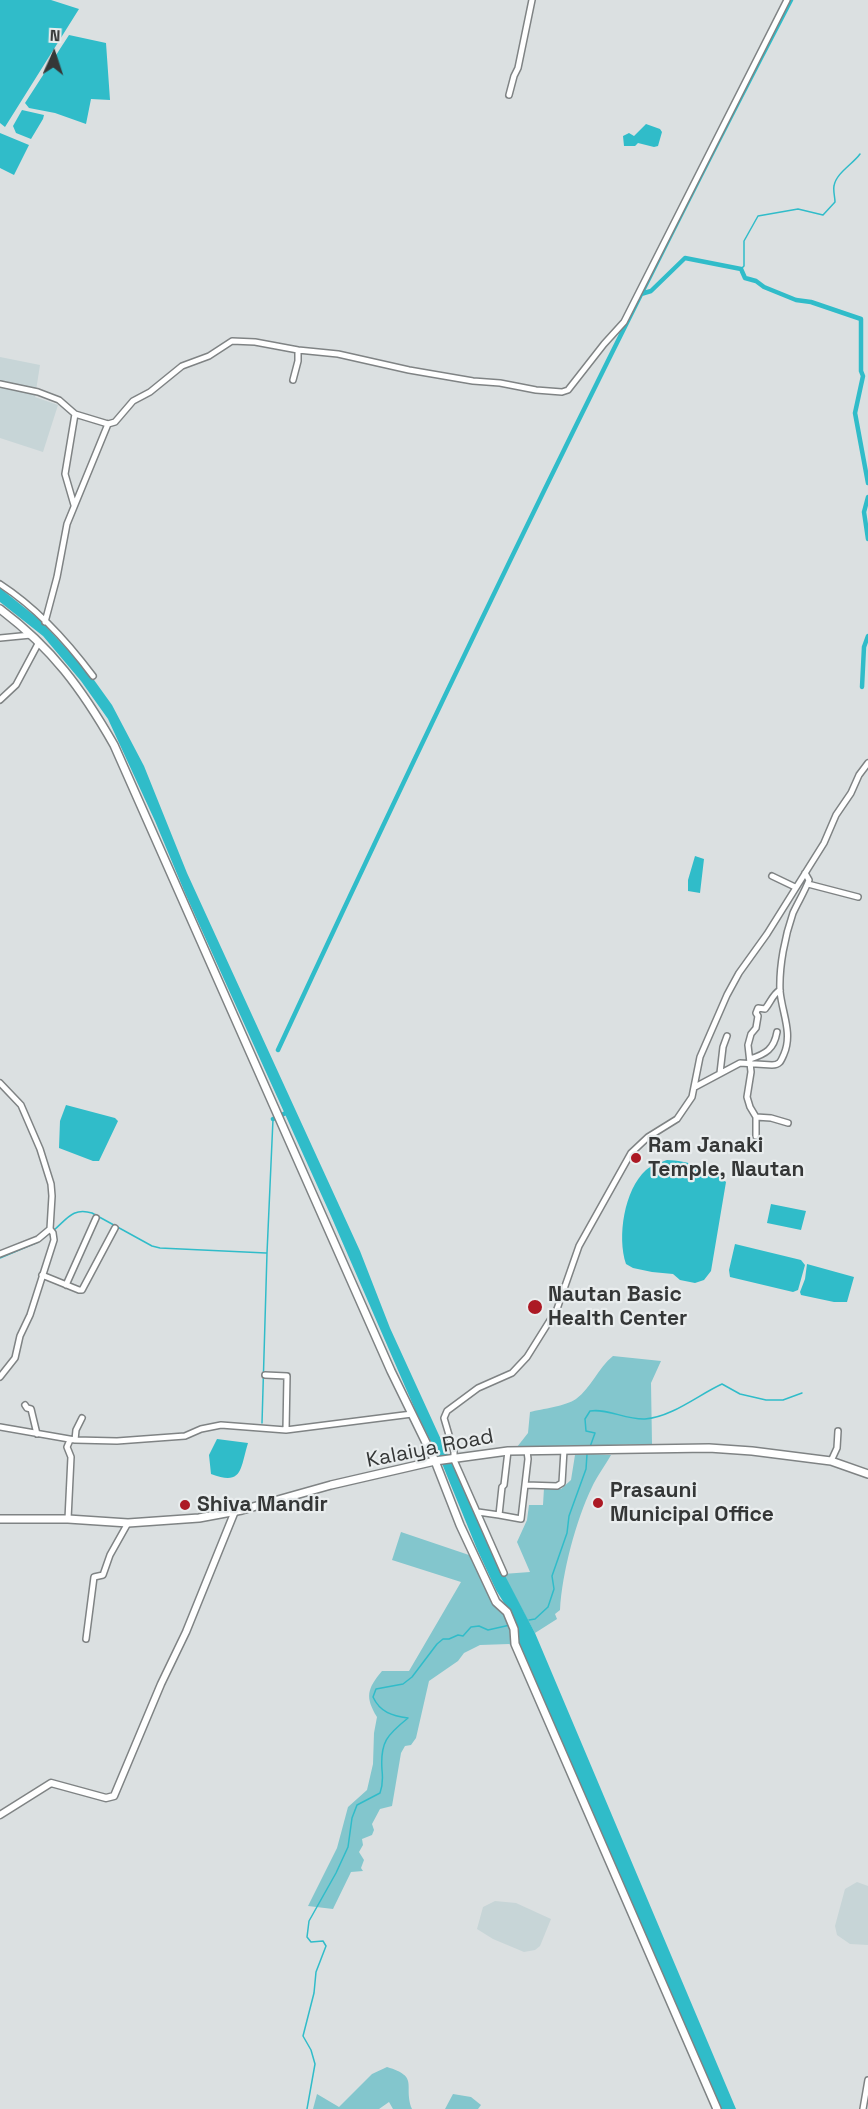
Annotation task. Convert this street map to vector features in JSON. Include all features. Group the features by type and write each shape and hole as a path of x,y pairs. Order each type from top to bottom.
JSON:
{"main road":[{"path":"0,609 32,635 62,666 91,705 114,746 188,917 412,1414 437,1462 460,1525 496,1602 507,1612 514,1629 515,1644 717,2109"},
{"name":"Kalaiya Road","path":"0,1519 68,1519 128,1523 199,1518 236,1511 331,1485 437,1462 508,1451 709,1448 831,1461 868,1474"}],"street":[{"path":"509,95 518,68 532,0"},
{"path":"0,384 38,392 59,400 75,414 108,424 115,422 133,401 150,392 182,366 208,356 232,341 255,342 338,354 472,381 500,383 536,390 562,392 568,390 624,322 787,0"},
{"path":"293,380 298,362 298,350"},
{"path":"74,505 65,474 75,414"},
{"path":"45,622 57,577 67,524 108,424"},
{"path":"0,584 27,604 62,638 93,676"},
{"path":"0,638 32,635"},
{"path":"0,700 16,684 39,642"},
{"path":"504,1573 454,1460 454,1452 444,1418 447,1411 478,1388 512,1373 527,1357 557,1309 579,1246 631,1153 648,1137 677,1119 692,1097 700,1057 727,995 824,843 837,814 868,763"},
{"path":"861,773 868,777"},
{"path":"750,1061 777,1065 788,1044 789,1034 780,990 789,927 809,880 805,873"},
{"path":"772,876 795,887"},
{"path":"808,884 858,897"},
{"path":"756,1136 756,1117 747,1097 751,1080 748,1045 751,1034 756,1028 758,1008 765,1009 770,1004 773,995 780,990"},
{"path":"695,1087 770,1050 776,1042 777,1032"},
{"path":"720,1073 723,1047 727,1036"},
{"path":"0,1083 21,1105 40,1149 51,1184 54,1240 30,1315 20,1336 15,1358 0,1377"},
{"path":"756,1117 788,1123"},
{"path":"66,1285 96,1218"},
{"path":"42,1275 82,1290 115,1228"},
{"path":"0,1254 52,1231"},
{"path":"265,1375 287,1376 286,1430"},
{"path":"25,1405 31,1409 37,1434"},
{"path":"0,1427 73,1440 117,1441 185,1436 201,1429 221,1425 286,1430 412,1414"},
{"path":"68,1519 71,1457 67,1447 73,1440 82,1418"},
{"path":"831,1461 837,1448 838,1431"},
{"path":"526,1485 557,1486 562,1483 564,1450"},
{"path":"499,1515 508,1451"},
{"path":"478,1512 521,1519 526,1485 527,1451"},
{"path":"0,1815 51,1783 106,1798 114,1796 236,1511"},
{"path":"86,1639 94,1577 103,1575 110,1555 128,1523"},
{"path":"863,2109 868,2080"}],"shaded area":[{"path":"0,0 51,0 79,9 5,127 0,123"},
{"path":"69,35 106,43 110,100 91,99 86,124 55,113 29,108 25,103"},
{"path":"22,110 44,115 31,139 16,133 13,126"},
{"path":"646,124 662,132 658,146 638,143 635,146 624,146 623,136 629,133 634,136"},
{"path":"0,133 29,145 14,175 0,168"},
{"path":"0,357 40,365 35,397 58,405 43,452 0,438"},
{"path":"0,588 40,620 89,673 112,705 144,766 187,873 360,1251 390,1328 491,1549 535,1633 736,2109 721,2109 524,1660 517,1643 514,1619 496,1590 477,1549 443,1466 417,1414 331,1216 108,719 81,681 43,636 0,602"},
{"path":"695,856 704,859 700,893 688,891 688,880"},
{"path":"66,1105 115,1118 118,1121 99,1161 93,1161 59,1148 60,1121"},
{"path":"667,1160 698,1166 713,1172 726,1182 711,1271 704,1280 695,1283 680,1280 673,1274 633,1268 626,1264 623,1253 624,1214 632,1189 646,1170"},
{"path":"771,1204 806,1211 801,1230 767,1223"},
{"path":"735,1244 801,1260 805,1265 798,1290 793,1292 730,1277 729,1270"},
{"path":"807,1264 854,1277 847,1302 834,1302 801,1295"},
{"path":"613,1356 661,1361 651,1383 652,1444 517,1447 528,1433 530,1412 576,1399"},
{"path":"217,1439 248,1443 239,1473 235,1476 229,1478 211,1474 209,1455"},
{"path":"575,1455 611,1455 594,1483 575,1531 561,1595 560,1610 555,1614 557,1619 535,1633 503,1574 530,1572 517,1542 527,1520 529,1505 543,1505 544,1488 561,1489 571,1480"},
{"path":"401,1532 469,1555 506,1615 512,1629 514,1647 509,1644 480,1645 464,1653 458,1661 429,1681 416,1738 411,1745 405,1746 401,1753 392,1806 380,1809 372,1824 374,1830 372,1835 362,1839 363,1845 359,1852 364,1860 361,1868 363,1871 351,1872 333,1909 308,1906 337,1848 348,1807 367,1790 373,1764 377,1717 369,1698 373,1683 382,1671 409,1671 461,1582 392,1560"},
{"path":"857,1882 868,1886 868,1945 850,1944 837,1935 835,1926 845,1889"},
{"path":"495,1901 516,1903 551,1919 540,1946 535,1950 524,1952 493,1939 477,1929 483,1907"},
{"path":"387,2067 404,2074 407,2078 412,2109 393,2109 389,2102 379,2109 313,2109 317,2094 339,2107 372,2074"},
{"path":"453,2094 471,2097 481,2105 478,2109 445,2109"}],"waterway":[{"path":"278,1050 528,522 791,0"},
{"path":"741,269 744,266 744,241 758,216 798,209 823,215 835,202 835,181 860,154"},
{"path":"641,294 651,291 685,258 741,269 745,278 756,281 764,287 796,300 811,302 861,319 861,371 863,376 855,413 868,483"},
{"path":"868,497 864,512 868,539"},
{"path":"862,687 864,647 868,636"},
{"path":"273,1119 288,1112"},
{"path":"262,1423 273,1119"},
{"path":"54,1230 71,1215 85,1212 92,1213 152,1246 160,1248 266,1253"},
{"path":"42,1239 50,1233"},
{"path":"0,1258 38,1242"},
{"path":"590,1447 595,1433 586,1431 585,1419 590,1411 603,1411 638,1419 655,1417 675,1410 722,1384 740,1394 766,1400 783,1400 802,1393"},
{"path":"529,1620 535,1619 548,1607 554,1589 552,1576 567,1533 569,1516 586,1469 587,1454"},
{"path":"307,2109 315,2064 311,2050 303,2036 314,1993 316,1972 326,1946 323,1941 311,1942 307,1937 309,1921 348,1847 352,1818 357,1805 380,1793 383,1782 382,1752 386,1740 408,1718 383,1710 373,1697 376,1689 403,1684 412,1677 443,1639 463,1636 471,1627 479,1626 488,1630 510,1625"}],"place":[{"name":"Ram Janaki Temple, Nautan","path":"636,1158"},
{"name":"Nautan Basic Health Center","path":"535,1307"},
{"name":"Prasauni Municipal Office","path":"598,1503"},
{"name":"Shiva Mandir","path":"185,1505"}]}
